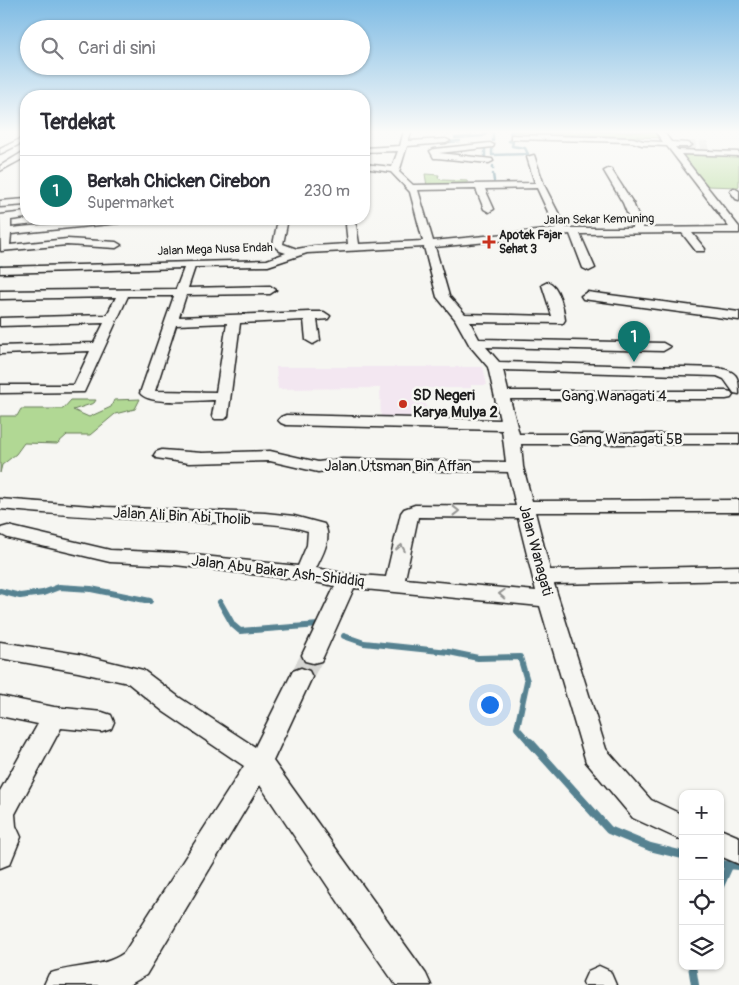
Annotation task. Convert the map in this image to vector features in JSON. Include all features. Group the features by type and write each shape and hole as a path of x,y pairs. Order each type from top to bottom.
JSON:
{"street":[{"path":"399,177 412,188 540,185"},
{"path":"537,177 540,185 589,268"},
{"path":"612,177 628,204 639,230"},
{"path":"696,177 738,230"},
{"path":"480,186 489,209"},
{"name":"Jalan Wanagati","path":"412,188 430,245 443,297 461,318 475,343 495,366 510,432 515,466 542,577 595,754 642,809 679,826"},
{"path":"0,204 20,202"},
{"path":"0,265 4,264 5,249 6,232 3,218 20,216"},
{"path":"6,232 72,225"},
{"path":"282,225 278,246 284,250 298,253"},
{"path":"351,225 354,247"},
{"name":"Jalan Sekar Kemuning","path":"430,245 568,230 685,232 738,230"},
{"path":"685,232 700,249"},
{"path":"5,249 74,242 116,245"},
{"name":"Jalan Mega Nusa Endah","path":"0,270 268,263 314,249 430,245"},
{"path":"190,265 147,392 148,395 223,396"},
{"path":"461,318 559,320 558,311 548,285"},
{"path":"0,295 270,290"},
{"path":"0,390 77,393 124,293"},
{"path":"587,296 739,316"},
{"path":"172,321 317,316 313,340"},
{"path":"0,322 112,319"},
{"path":"220,416 234,320"},
{"path":"475,343 663,347"},
{"path":"0,350 99,347"},
{"path":"495,366 719,372 729,376 735,388"},
{"name":"Gang Wanagati 4","path":"502,395 735,388"},
{"name":"Gang Wanagati 5B","path":"286,420 510,432 739,439"},
{"name":"Jalan Utsman Bin Affan","path":"162,455 178,459 245,455 273,456 322,467 342,464 515,466"},
{"name":"Jalan Ali Bin Abi Tholib","path":"0,504 51,510 251,519 306,524 316,528 318,539 304,573"},
{"path":"394,584 410,513 415,511 739,506"},
{"name":"Jalan Abu Bakar Ash-Shiddiq","path":"8,532 110,556 175,559 304,573 347,581 550,600"},
{"path":"542,577 739,573"},
{"path":"60,985 111,976 135,964 260,763 347,581"},
{"path":"0,650 78,662 135,676 172,705 260,763 357,906 415,985"},
{"path":"0,706 54,717 102,722"},
{"path":"0,855 7,837 2,828 2,813 54,717"},
{"path":"724,844 739,851"}],"shaded area":[{"name":"SD Negeri Karya Mulya 2","path":"276,367 483,367 487,385 471,385 471,388 424,388 428,419 381,419 380,388 278,389"}],"green space":[{"path":"425,177 467,181 469,185 427,186"},
{"path":"699,177 739,177 739,187 707,186"},
{"path":"140,399 135,409 115,414 90,435 67,435 57,444 24,443 16,454 2,465 0,473 0,416 17,416 21,409 63,409 71,400 96,400 94,403 73,410 89,417 111,407 114,400"}],"waterway":[{"path":"493,177 494,181"},
{"path":"0,591 20,596 43,593 59,587 91,589 150,601"},
{"path":"220,602 233,625 240,631 319,625"},
{"path":"344,636 364,643 449,652 478,658 520,657 527,681 517,728 531,744"},
{"path":"530,742 609,830 650,847 679,854"},
{"path":"724,864 739,866"},
{"path":"723,880 729,866"},
{"path":"693,970 695,985"}],"tunnel":[{"path":"301,677 313,655"}],"place":[{"name":"Apotek Fajar Sehat 3","path":"489,242"},
{"name":"Berkah Chicken Cirebon","path":"634,362"},
{"name":"SD Negeri Karya Mulya 2","path":"403,404"}]}
